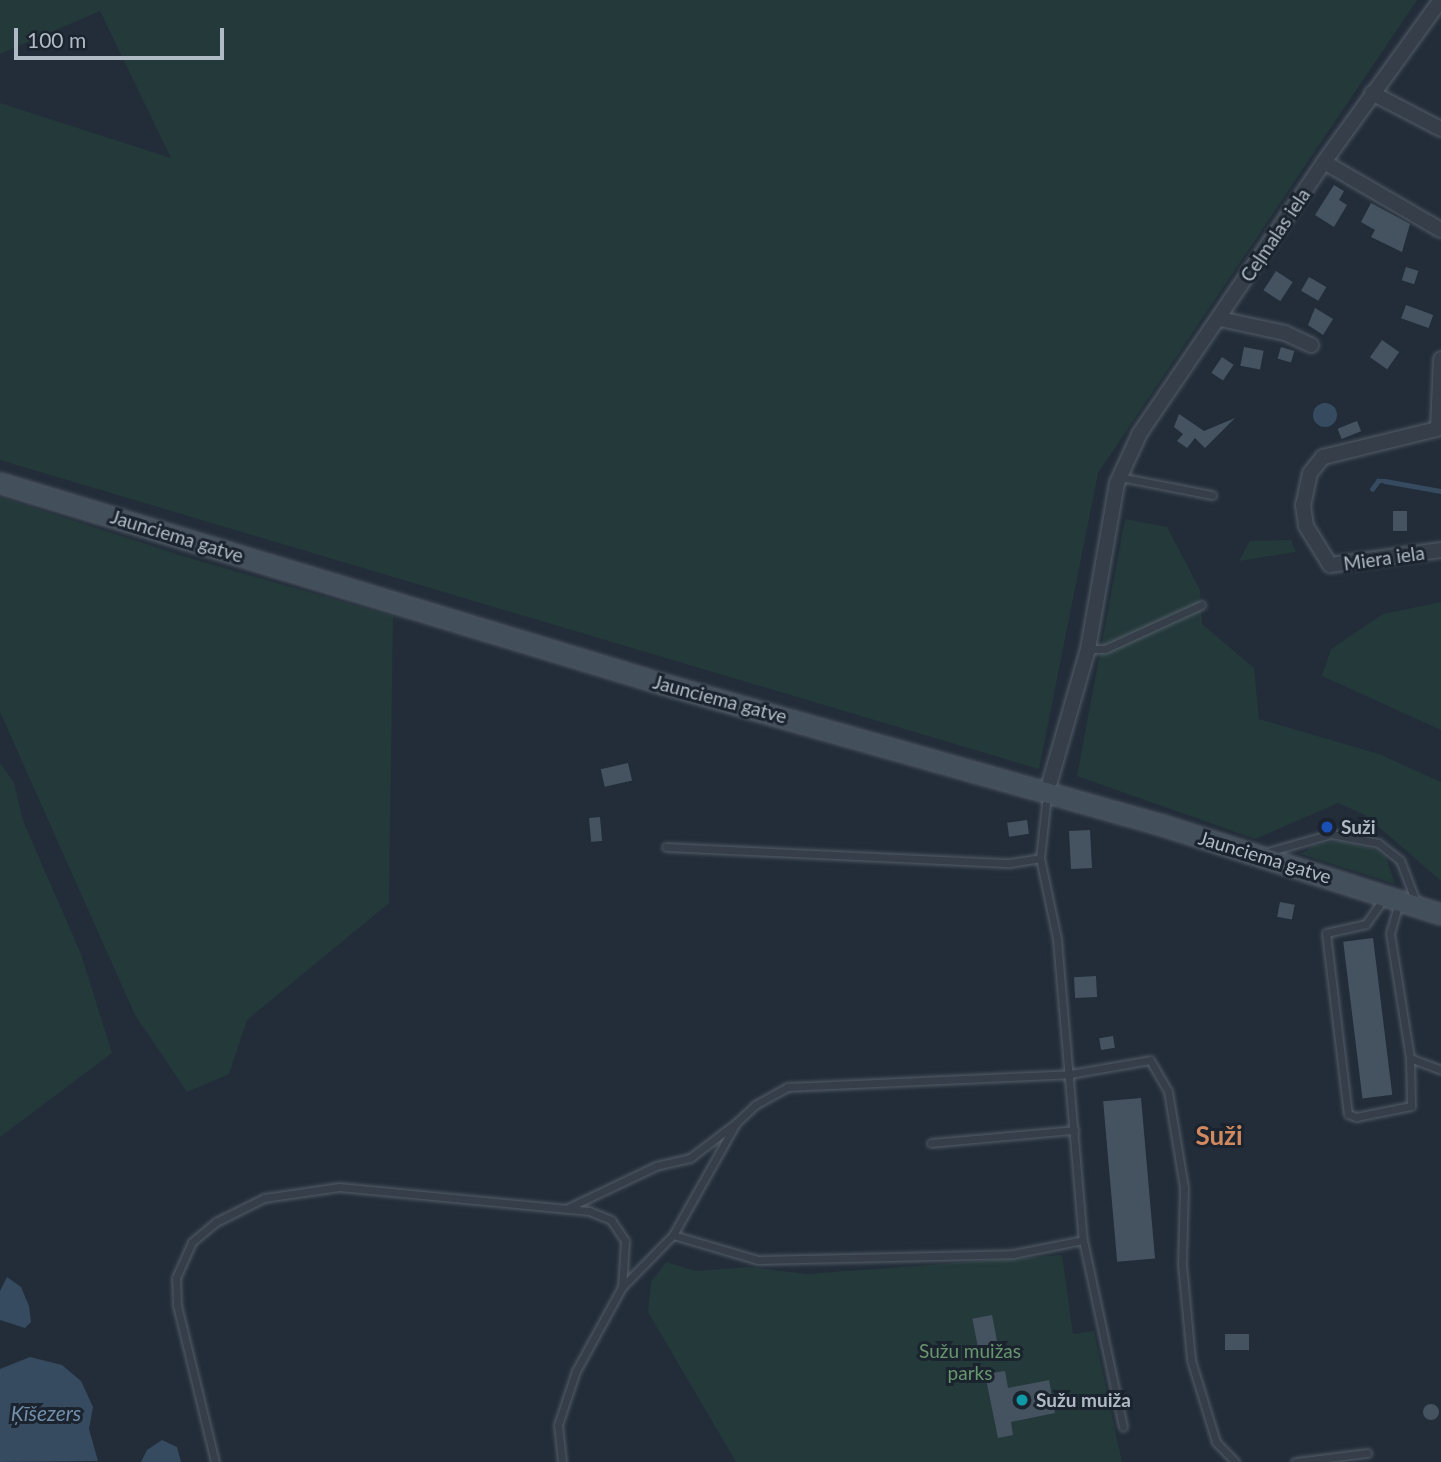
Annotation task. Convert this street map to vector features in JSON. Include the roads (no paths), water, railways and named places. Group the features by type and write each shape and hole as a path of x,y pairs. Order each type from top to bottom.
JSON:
{"main road":[{"name":"Jaunciema gatve","path":"0,483 663,684 1259,855 1441,914"}],"street":[{"name":"Ceļmalas iela","path":"1047,792 1088,649 1120,477 1140,433 1372,93 1435,19 1441,0"},
{"path":"1372,93 1441,129"},
{"path":"1324,162 1441,230"},
{"path":"1220,319 1285,333 1311,345"},
{"path":"1439,428 1441,359"},
{"name":"Miera iela","path":"1439,428 1323,457 1310,473 1303,505 1306,526 1330,565 1441,550"}],"lane":[{"path":"1120,477 1212,495"},
{"path":"1088,649 1105,649 1201,606"},
{"path":"1047,792 1040,858 1057,939 1083,1240 1122,1427"},
{"path":"1259,855 1317,836 1378,843 1400,860 1401,900 1390,933 1410,1058 1410,1106 1356,1117 1348,1114 1326,933 1366,924 1401,900"},
{"path":"666,847 1010,863 1040,858"},
{"path":"1410,1058 1441,1070"},
{"path":"568,1208 656,1166 690,1158 755,1105 788,1087 1070,1074 1150,1060 1168,1091 1184,1188 1182,1264 1191,1360 1216,1442 1235,1462"},
{"path":"562,1462 558,1425 576,1371 622,1287 673,1235 736,1123"},
{"path":"931,1143 1074,1130"},
{"path":"215,1462 177,1305 176,1278 192,1242 216,1222 264,1198 339,1187 568,1208 611,1220 625,1241 622,1287"},
{"path":"673,1235 758,1260 1013,1254 1083,1240"},
{"path":"1295,1462 1367,1453"}],"water":[{"path":"1325,403 1334,406 1337,415 1334,424 1325,427 1316,424 1313,415 1316,406"},
{"path":"7,1277 21,1287 29,1306 31,1322 25,1328 0,1320 0,1291"},
{"name":"Ķīšezers","path":"30,1357 62,1365 81,1381 93,1407 89,1429 98,1461 0,1462 0,1369"},
{"path":"162,1440 177,1447 181,1462 141,1462 147,1450"}],"waterway":[{"path":"1372,489 1378,481 1385,481 1441,491"}],"place":[{"name":"Suži","path":"1327,827"},
{"name":"Sužu muiža","path":"1022,1400"}],"district":[{"name":"Suži","path":"1219,1136"}],"park label":[{"name":"Sužu muižas parks","path":"970,1362"}]}
